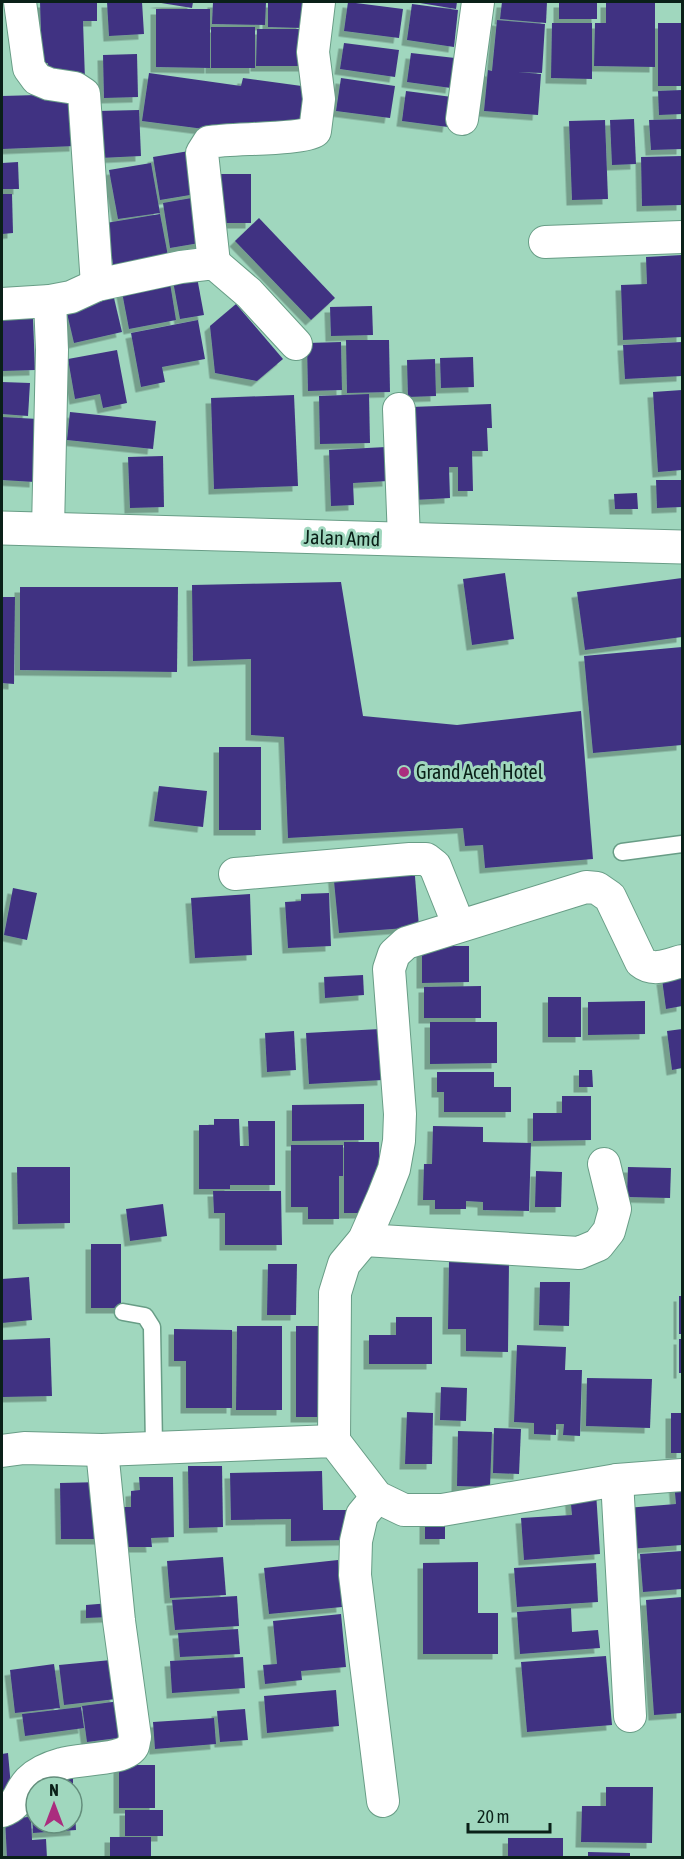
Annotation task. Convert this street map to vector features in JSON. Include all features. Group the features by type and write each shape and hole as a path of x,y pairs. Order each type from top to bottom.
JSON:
{"street":[{"path":"20,2 29,68 37,79 49,84 75,88 84,94 97,285"},
{"path":"296,344 249,293 214,263 202,153 209,142 223,139 302,135 315,130 319,99 313,52 319,2"},
{"path":"462,119 478,2"},
{"path":"545,243 682,237"},
{"path":"2,304 50,301 71,297 97,285 181,267 214,263"},
{"path":"48,529 52,350 50,301"},
{"path":"399,409 404,539"},
{"name":"Jalan Amd","path":"2,528 682,547"},
{"path":"235,873 410,859 426,860 435,866 459,926"},
{"path":"682,961 653,968 646,966 641,962 610,897 597,888 586,887 406,943 394,954 389,969 400,1114 399,1141 393,1169 364,1240 344,1264 335,1293 334,1441 377,1497 404,1510 442,1510 617,1480 682,1474"},
{"path":"364,1240 579,1253 598,1245 609,1231 615,1209 604,1164"},
{"path":"2,1450 24,1448 102,1450 334,1441"},
{"path":"2,1811 12,1807 28,1782 42,1772 63,1763 124,1754 132,1747 135,1737 119,1621 102,1450"},
{"path":"617,1480 630,1716"},
{"path":"377,1497 362,1515 356,1541 355,1575 383,1801"}],"lane":[{"path":"622,852 682,844"},
{"path":"123,1312 145,1316 152,1327 154,1448"}],"building":[{"path":"40,2 97,2 97,21 83,21 85,80 49,82 48,63 42,63"},
{"path":"107,2 142,2 144,34 109,36"},
{"path":"155,2 193,2 192,8"},
{"path":"213,2 266,2 265,25 212,24"},
{"path":"268,2 302,2 302,28 268,27"},
{"path":"348,2 403,9 399,38 344,31"},
{"path":"414,2 457,2 456,9"},
{"path":"502,2 547,2 546,23 500,19"},
{"path":"559,2 597,2 597,19 559,19"},
{"path":"606,2 655,2 655,67 594,66 595,23 606,23"},
{"path":"412,4 458,10 454,47 407,40"},
{"path":"156,9 210,9 210,68 156,67"},
{"path":"497,20 545,24 542,73 518,72 541,74 538,115 484,111 488,70 492,71"},
{"path":"552,23 592,23 592,79 551,78"},
{"path":"658,23 682,23 682,86 658,86"},
{"path":"211,27 255,27 255,68 211,68"},
{"path":"257,29 305,29 305,66 256,66"},
{"path":"344,43 399,50 395,77 340,69"},
{"path":"411,53 455,58 451,88 407,82"},
{"path":"137,54 138,97 104,98 103,55"},
{"path":"149,73 241,86 243,78 309,87 303,132 236,123 235,133 142,121"},
{"path":"341,78 395,86 390,118 336,111"},
{"path":"682,90 682,114 659,115 658,91"},
{"path":"406,91 452,97 448,127 402,121"},
{"path":"73,94 75,146 2,149 2,96"},
{"path":"139,110 141,156 100,158 98,111"},
{"path":"634,119 636,164 612,165 610,120"},
{"path":"682,119 682,149 651,150 649,120"},
{"path":"605,120 608,199 572,200 569,121"},
{"path":"195,150 202,193 160,200 153,157"},
{"path":"682,156 682,205 642,206 641,157"},
{"path":"18,162 19,189 2,189 2,163"},
{"path":"151,163 160,213 118,219 109,170"},
{"path":"214,174 251,174 251,223 214,223"},
{"path":"2,194 12,194 13,233 2,234"},
{"path":"203,196 211,241 170,248 163,203"},
{"path":"160,214 169,261 114,270 106,223"},
{"path":"259,218 335,298 311,320 235,241"},
{"path":"682,255 682,337 623,340 621,285 647,284 646,257"},
{"path":"196,272 204,315 180,319 172,276"},
{"path":"170,283 176,320 129,329 122,292"},
{"path":"114,298 122,332 74,343 66,309"},
{"path":"236,304 283,359 257,381 215,373 210,326"},
{"path":"372,306 373,335 331,336 330,307"},
{"path":"33,318 35,370 2,371 2,319"},
{"path":"198,320 205,359 162,367 165,382 141,387 131,333"},
{"path":"346,340 389,340 390,392 347,393"},
{"path":"341,342 342,390 308,391 307,343"},
{"path":"682,342 682,376 625,379 623,345"},
{"path":"117,350 127,403 103,408 100,394 75,399 68,359"},
{"path":"473,357 474,387 441,388 440,358"},
{"path":"435,359 436,396 408,397 407,360"},
{"path":"2,382 30,383 28,416 2,414"},
{"path":"682,390 682,470 658,472 653,392"},
{"path":"369,394 370,443 320,444 319,396"},
{"path":"294,395 298,486 214,489 211,398"},
{"path":"491,404 492,428 487,428 488,451 472,451 473,491 458,491 458,467 449,467 450,498 414,500 411,407"},
{"path":"70,412 156,421 153,449 67,440"},
{"path":"2,417 38,419 35,482 2,480"},
{"path":"386,447 388,481 353,483 354,505 331,506 329,450"},
{"path":"163,456 164,507 130,508 128,457"},
{"path":"656,480 682,480 682,507 657,508"},
{"path":"637,493 638,509 615,509 614,494"},
{"path":"505,573 514,639 472,645 463,579"},
{"path":"682,578 682,637 585,650 577,592"},
{"path":"341,582 363,716 457,725 581,711 593,859 485,868 483,845 465,846 463,828 288,838 284,737 251,735 251,659 193,661 192,585"},
{"path":"20,587 178,587 177,672 20,670"},
{"path":"2,597 15,597 14,684 2,683"},
{"path":"682,647 682,745 593,753 584,656"},
{"path":"219,747 261,747 261,830 219,830"},
{"path":"159,786 207,791 203,827 154,821"},
{"path":"414,864 419,927 339,933 333,871"},
{"path":"13,888 37,893 27,940 4,935"},
{"path":"329,893 331,946 288,948 285,902 301,901 301,894"},
{"path":"250,894 252,955 195,958 191,898"},
{"path":"422,946 469,946 469,982 422,983"},
{"path":"363,975 364,995 325,998 324,977"},
{"path":"682,976 682,1006 666,1009 662,979"},
{"path":"481,986 481,1018 424,1018 424,987"},
{"path":"548,997 581,997 581,1037 548,1037"},
{"path":"645,1001 645,1034 588,1035 588,1002"},
{"path":"430,1022 497,1022 497,1063 430,1064"},
{"path":"380,1029 383,1080 309,1084 306,1033"},
{"path":"682,1029 682,1068 672,1070 667,1031"},
{"path":"294,1031 296,1070 267,1072 265,1033"},
{"path":"579,1070 592,1070 593,1087 579,1087"},
{"path":"437,1072 494,1072 494,1087 511,1087 511,1112 444,1112 444,1092 437,1092"},
{"path":"562,1096 591,1096 591,1140 533,1141 533,1113 562,1113"},
{"path":"364,1104 364,1140 292,1141 292,1105"},
{"path":"214,1119 239,1119 240,1146 249,1146 248,1121 275,1121 275,1185 230,1185 230,1189 199,1189 199,1125 214,1125"},
{"path":"433,1126 483,1127 483,1142 531,1143 529,1211 483,1210 483,1202 466,1201 466,1209 435,1209 435,1200 423,1200 424,1164 432,1164"},
{"path":"344,1142 379,1142 380,1199 369,1213 344,1213"},
{"path":"291,1145 343,1145 343,1176 339,1176 339,1219 308,1219 308,1207 291,1207"},
{"path":"17,1167 70,1167 70,1223 18,1224"},
{"path":"628,1167 671,1168 670,1198 627,1197"},
{"path":"536,1171 562,1172 561,1207 535,1207"},
{"path":"213,1191 281,1191 282,1245 225,1245 225,1213 214,1213"},
{"path":"163,1204 167,1236 130,1241 126,1209"},
{"path":"91,1244 121,1244 121,1308 91,1308"},
{"path":"449,1262 509,1262 508,1352 466,1351 466,1329 448,1329"},
{"path":"268,1264 297,1264 296,1315 267,1315"},
{"path":"29,1277 32,1320 2,1323 2,1279"},
{"path":"540,1282 570,1282 569,1326 539,1325"},
{"path":"679,1296 682,1296 682,1334 679,1334"},
{"path":"396,1317 432,1317 432,1364 369,1364 369,1335 396,1335"},
{"path":"237,1326 282,1326 282,1410 236,1410"},
{"path":"296,1326 329,1326 329,1417 296,1417"},
{"path":"174,1329 232,1330 232,1408 186,1408 186,1361 174,1361"},
{"path":"50,1338 52,1396 3,1397 2,1340"},
{"path":"679,1339 682,1339 682,1373 679,1373"},
{"path":"517,1345 566,1347 565,1370 582,1370 580,1436 563,1435 564,1424 556,1424 556,1435 534,1434 534,1423 514,1422"},
{"path":"587,1378 652,1379 650,1428 586,1426"},
{"path":"441,1387 467,1388 466,1421 440,1420"},
{"path":"407,1412 433,1413 432,1464 405,1464"},
{"path":"671,1413 682,1413 682,1453 671,1453"},
{"path":"494,1428 521,1429 519,1474 493,1473"},
{"path":"458,1431 492,1432 490,1487 457,1486"},
{"path":"188,1466 222,1466 223,1527 189,1528"},
{"path":"322,1471 323,1510 348,1510 349,1540 291,1541 291,1519 231,1520 230,1473"},
{"path":"139,1477 173,1477 174,1537 151,1538 152,1547 121,1547 121,1507 131,1507 131,1491 140,1490"},
{"path":"682,1481 682,1545 629,1549 626,1508 676,1504 674,1482"},
{"path":"102,1482 103,1539 61,1539 60,1483"},
{"path":"596,1492 600,1554 524,1560 521,1518 572,1515 570,1494"},
{"path":"425,1519 445,1519 445,1539 425,1539"},
{"path":"682,1551 682,1589 643,1592 640,1554"},
{"path":"223,1557 226,1595 170,1598 167,1561"},
{"path":"338,1560 342,1607 269,1614 264,1568"},
{"path":"478,1562 478,1613 498,1613 498,1654 423,1654 423,1563"},
{"path":"596,1563 598,1602 517,1607 514,1568"},
{"path":"237,1596 239,1626 175,1630 172,1600"},
{"path":"682,1597 682,1713 654,1715 646,1600"},
{"path":"110,1603 110,1617 86,1618 86,1605"},
{"path":"571,1608 572,1632 598,1630 600,1648 520,1654 517,1612"},
{"path":"341,1614 346,1667 301,1671 302,1680 265,1684 263,1665 277,1664 273,1621"},
{"path":"238,1629 240,1654 180,1657 178,1633"},
{"path":"606,1656 612,1725 527,1732 521,1662"},
{"path":"243,1657 245,1688 172,1693 170,1661"},
{"path":"111,1660 116,1699 64,1705 59,1665"},
{"path":"54,1664 60,1708 15,1713 10,1670"},
{"path":"336,1690 339,1726 267,1733 264,1696"},
{"path":"120,1701 125,1737 87,1742 82,1706"},
{"path":"81,1707 84,1728 25,1736 22,1714"},
{"path":"245,1709 248,1740 220,1742 217,1711"},
{"path":"214,1718 216,1744 155,1749 153,1722"},
{"path":"8,1753 12,1798 2,1799 2,1754"},
{"path":"119,1765 155,1765 155,1808 119,1808"},
{"path":"606,1787 653,1787 652,1843 581,1842 582,1806 606,1806"},
{"path":"125,1810 163,1810 163,1836 125,1836"},
{"path":"24,1817 24,1835 32,1835 32,1840 46,1839 47,1858 7,1858 5,1818"},
{"path":"110,1837 151,1837 151,1858 110,1858"},
{"path":"508,1838 563,1838 563,1858 508,1858"},
{"path":"588,1852 630,1853 630,1858 588,1858"}],"place":[{"name":"Grand Aceh Hotel","path":"404,772"}]}
